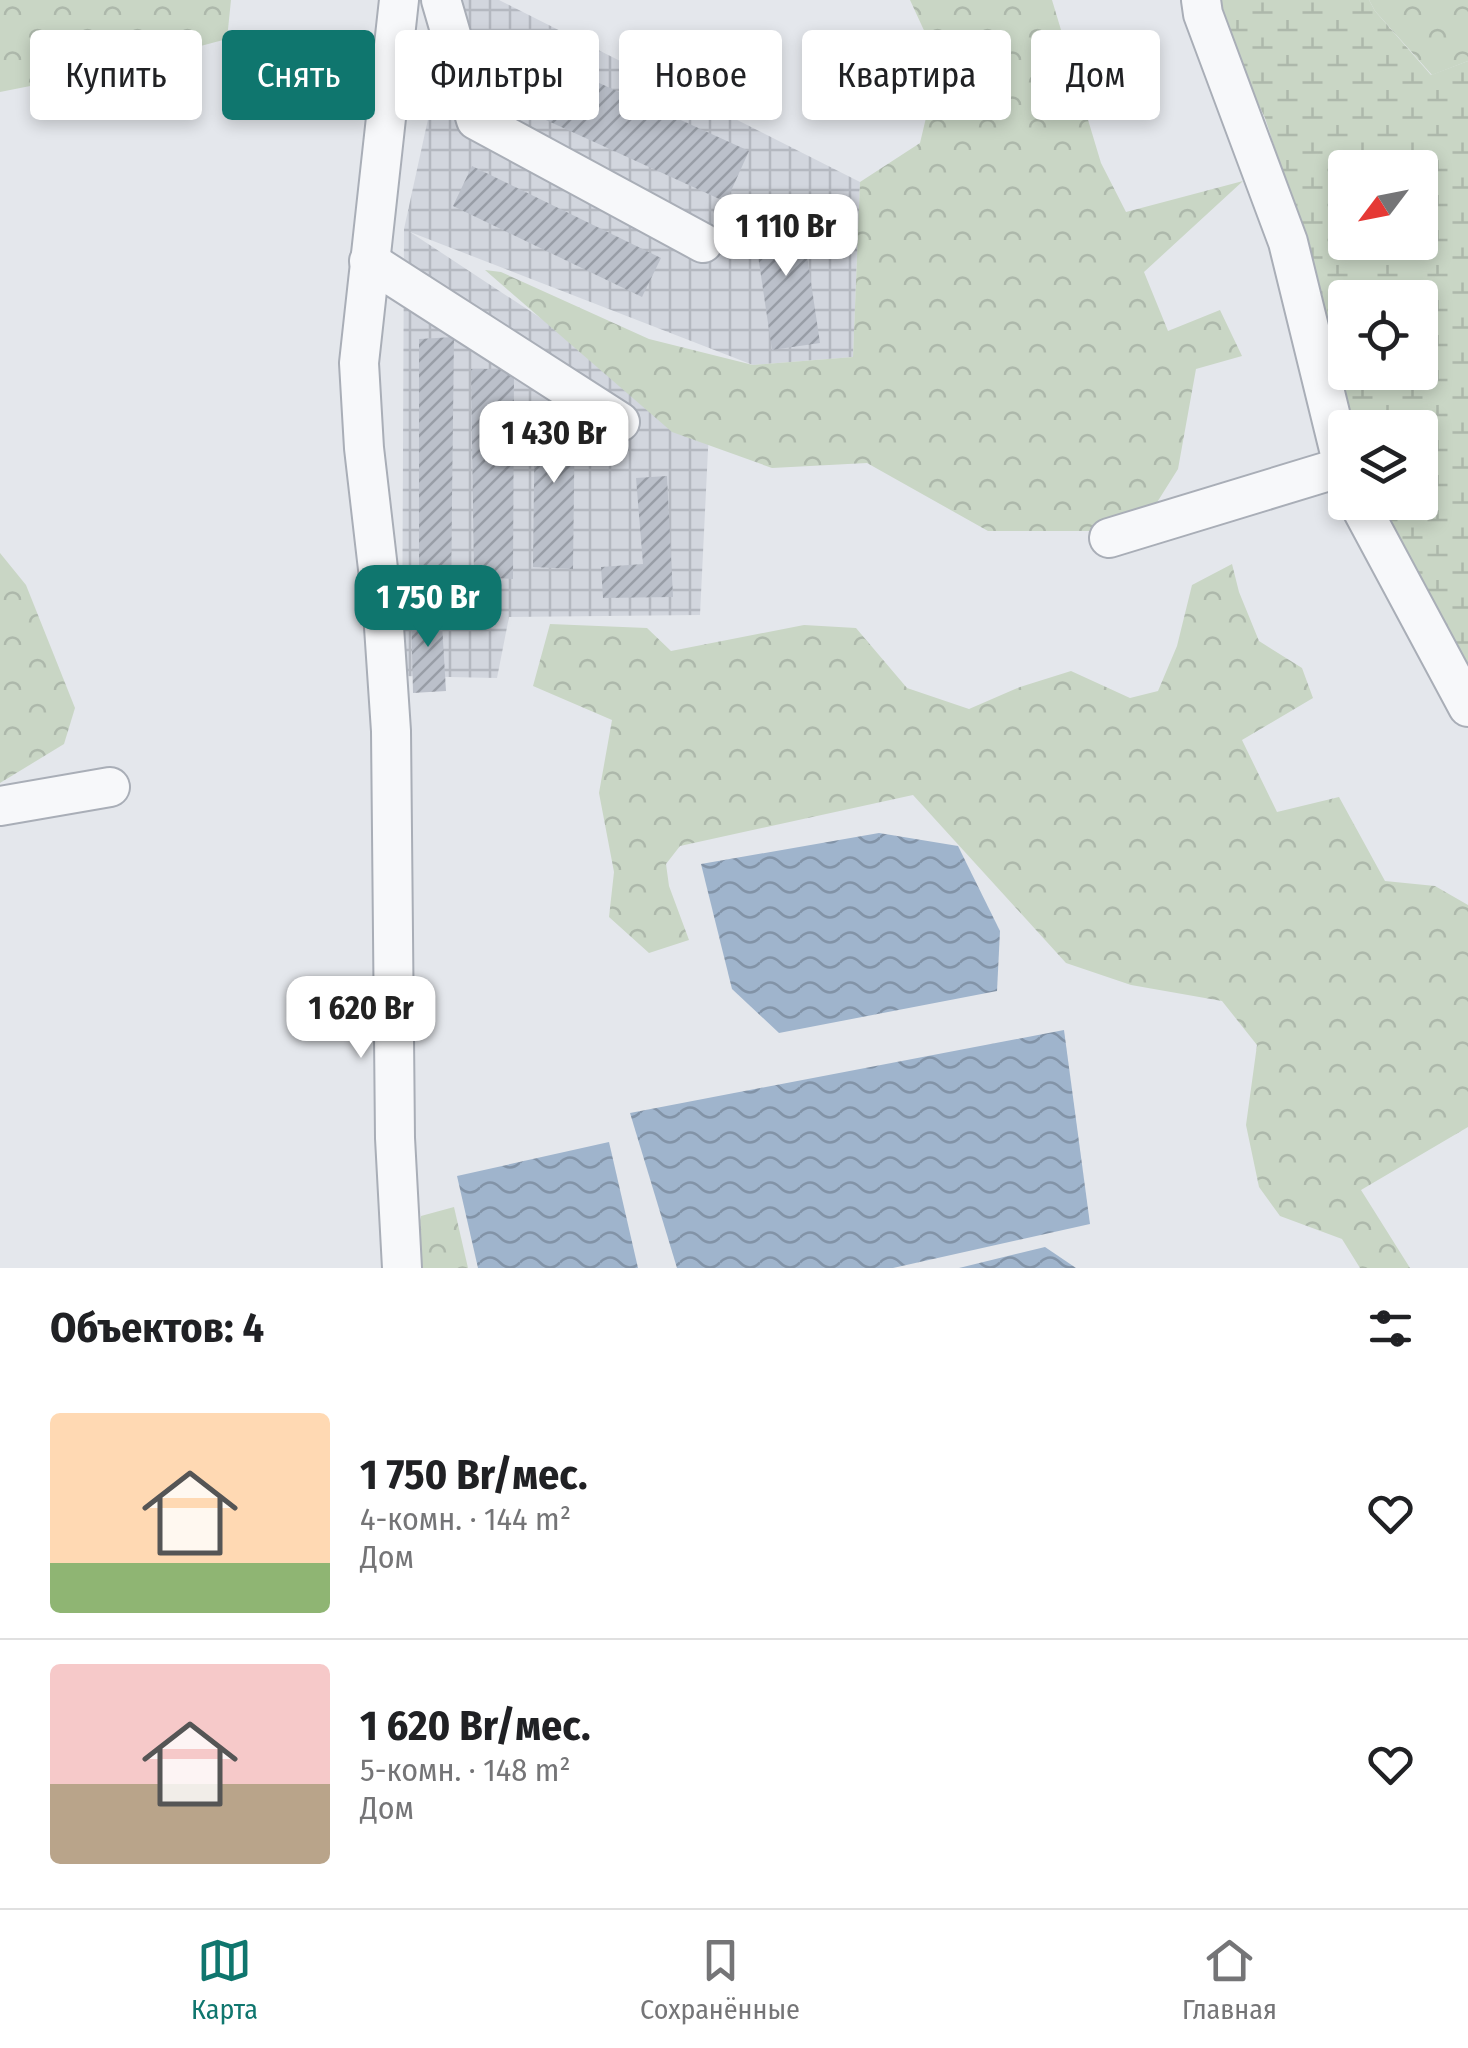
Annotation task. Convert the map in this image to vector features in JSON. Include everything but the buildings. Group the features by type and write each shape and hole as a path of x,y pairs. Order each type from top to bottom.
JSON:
{"street":[{"path":"399,0 359,362 390,731 395,1138 402,1268"},
{"path":"441,0 476,120 703,242"},
{"path":"1201,0 1202,14 1288,242 1329,410"},
{"path":"369,261 620,422"},
{"path":"1109,538 1328,476"},
{"path":"1368,520 1468,708"},
{"path":"0,806 110,787"}],"shaded area":[{"path":"454,0 499,0 559,30 447,30"},
{"path":"599,50 619,60 619,120 737,120 860,182 853,357 753,365 410,232 709,429 700,615 509,617 497,678 402,676 404,229 428,120 599,120"}],"green space":[{"path":"0,0 231,0 228,30 222,30 222,40 202,46 202,30 30,30 30,86 0,92"},
{"path":"910,0 1052,0 1061,30 1031,30 1031,120 1088,120 1101,163 1126,212 1243,181 1144,272 1168,331 1220,310 1242,356 1196,369 1178,469 1151,512 1096,531 988,531 867,463 772,468 672,432 485,270 501,272 649,339 753,365 853,357 860,182 920,143 925,120 1011,120 1011,30 924,30"},
{"path":"1216,0 1369,0 1431,75 1468,61 1468,672 1383,520 1438,520 1438,410 1343,410 1339,390 1438,390 1438,280 1328,280 1328,343 1304,236 1265,118 1222,27"},
{"path":"1369,0 1468,0 1468,61 1432,75"},
{"path":"0,553 26,585 75,708 64,744 0,783"},
{"path":"1232,564 1259,641 1302,668 1313,698 1242,740 1277,812 1339,797 1385,881 1435,886 1468,905 1468,1127 1361,1190 1410,1268 1360,1268 1342,1239 1280,1216 1259,1187 1246,1125 1257,1045 1222,1001 1131,985 1066,963 913,795 680,846 666,864 669,886 689,940 649,953 609,917 614,872 599,793 612,720 533,686 550,624 647,628 671,651 804,625 856,628 907,688 969,709 1071,671 1130,698 1158,691 1177,646 1192,585"},
{"path":"454,1207 468,1268 410,1268 421,1216"}],"water":[{"path":"879,833 958,846 1000,931 997,991 779,1033 732,989 701,864"},
{"path":"1064,1030 1090,1224 893,1268 677,1268 630,1113"},
{"path":"609,1142 638,1268 478,1268 457,1176"},
{"path":"1045,1247 1076,1268 959,1268"}]}
